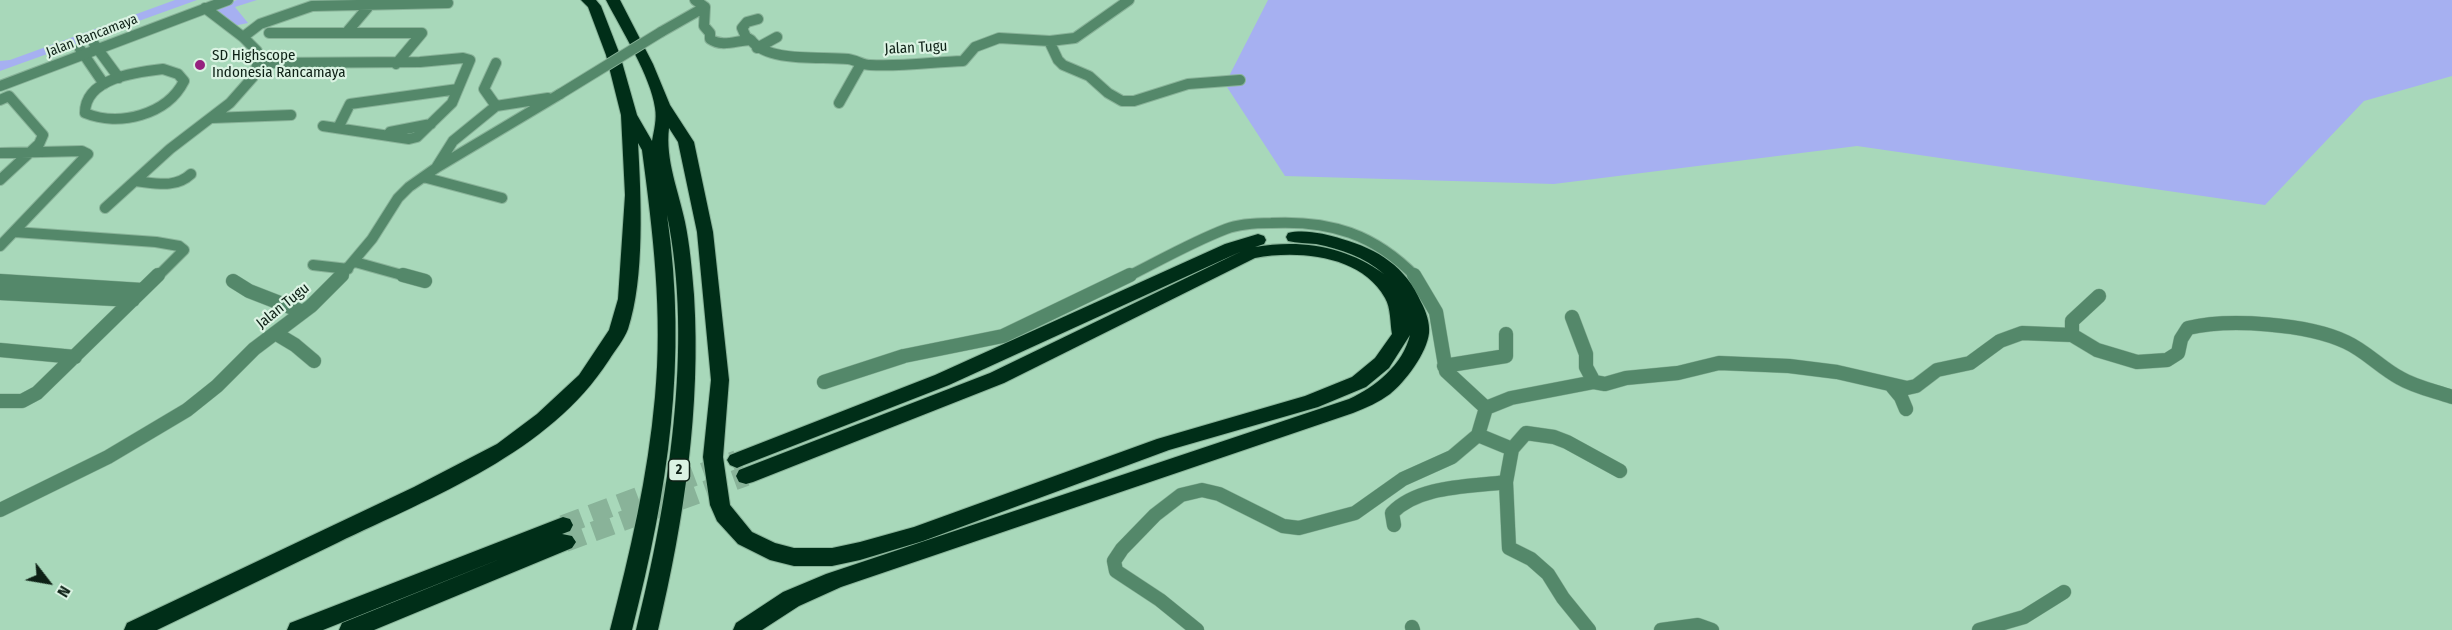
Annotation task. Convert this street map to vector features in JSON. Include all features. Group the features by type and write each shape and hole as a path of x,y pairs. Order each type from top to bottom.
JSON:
{"highway":[{"name":"2","path":"588,0 594,6 613,55 629,115 650,150 672,245 666,310 665,395 650,507 621,630"},
{"name":"2","path":"613,0 646,63 663,106 660,148 688,358 687,390 675,497 647,630"},
{"path":"663,106 686,142 705,232 720,380 713,457 715,480 724,515 745,538 770,551 794,557 832,557 916,535 1164,444 1311,402 1359,382 1382,363 1401,335 1398,311 1392,295 1359,265 1306,249 1273,248 1251,253 997,378 742,468 1249,242 1285,237 1309,237 1333,241 1358,249 1395,274 1410,291 1422,326 1416,346 1384,388 1354,405 834,580 791,600 744,630"},
{"path":"135,630 421,493 504,448 544,419 586,380 618,332 627,299 633,195 629,115"},
{"path":"298,630 564,534 350,630"}],"street":[{"name":"Jalan Rancamaya","path":"0,86 212,0"},
{"name":"Jalan Rancamaya","path":"96,46 228,0"},
{"path":"695,0 705,7 684,18 695,0"},
{"path":"1050,43 1078,37 1129,0"},
{"path":"243,37 260,24 306,7 448,3"},
{"path":"347,32 369,6"},
{"name":"Jalan Tugu","path":"705,7 704,26 710,33 711,41 723,44 754,44 764,51 805,58 850,59 861,64 963,61 977,45 1003,38 1027,38 1050,43"},
{"path":"105,208 249,84 258,63 257,51 243,37 205,8"},
{"name":"Jalan Tugu","path":"0,510 89,467 179,416 206,396 254,349 303,312 351,266 398,198 423,177 684,18"},
{"path":"758,19 747,22 742,28 746,37 754,44 777,37"},
{"path":"269,33 422,33 399,62"},
{"path":"1050,43 1056,48 1059,62 1088,75 1108,93 1124,101 1208,81 1240,80"},
{"path":"96,46 119,78"},
{"name":"Jalan Rancamaya","path":"0,80 82,52"},
{"path":"82,52 104,84"},
{"path":"258,63 354,62 357,68 371,69 399,62 469,59 469,65 452,103 431,124 383,134 339,126 323,126"},
{"path":"496,63 484,89 496,106"},
{"path":"838,103 861,64"},
{"path":"163,69 174,71 181,75 184,81 183,88 176,96 150,111 126,118 104,120 85,113 83,107 86,99 104,84 119,78 133,73 163,69"},
{"path":"339,126 350,104 458,89"},
{"path":"436,168 439,158 453,140 496,106 557,95"},
{"path":"0,180 39,144 43,135 5,98"},
{"path":"212,118 291,115"},
{"path":"0,153 82,151 88,154 0,246"},
{"path":"135,181 178,184 185,181 191,174"},
{"path":"423,177 502,198"},
{"path":"824,382 864,366 932,349 979,343 1003,336 1199,240 1228,228 1260,221 1332,226 1354,232 1390,252 1421,282 1435,307 1446,371 1486,408"},
{"path":"0,401 16,402 31,397 180,255 183,248 156,242 15,232"},
{"path":"312,265 351,266 425,281"},
{"path":"0,281 142,290"},
{"path":"233,281 249,291 303,312"},
{"path":"0,293 133,300"},
{"path":"2072,335 2072,321 2099,296"},
{"path":"1572,317 1586,354 1584,361 1587,370 1594,382"},
{"path":"1486,408 1511,398 1594,382 1605,384 1626,378 1678,373 1719,363 1799,367 1837,372 1907,388 1916,386 1937,370 1961,366 1979,359 2000,341 2012,336 2040,332 2072,335 2092,348 2113,357 2144,362 2174,358 2186,331 2200,324 2270,325 2322,333 2348,343 2402,379 2452,397"},
{"path":"275,333 295,345 314,361"},
{"path":"1444,366 1506,356 1506,334"},
{"path":"0,350 75,357"},
{"path":"1891,385 1906,409"},
{"path":"1197,630 1160,600 1116,571 1114,561 1122,549 1174,499 1190,492 1207,491 1228,498 1283,526 1299,528 1355,513 1403,479 1452,457 1478,435 1486,408"},
{"path":"1589,630 1563,598 1548,574 1531,560 1509,548 1506,482 1512,449 1526,433 1554,437 1620,471"},
{"path":"1478,435 1512,449"},
{"path":"1394,525 1392,513 1399,503 1430,494 1506,482"},
{"path":"1979,630 2015,622 2051,603 2064,592"},
{"path":"1661,630 1698,625 1712,630"}],"shaded area":[{"path":"175,0 197,0 0,71 0,61 10,60"},
{"path":"237,0 257,0 235,7 248,23 233,26 213,8"},
{"path":"1268,0 2452,0 2452,76 2364,101 2265,205 1857,146 1554,184 1285,176 1225,84"}],"tunnel":[{"path":"563,525 737,460"},
{"path":"565,542 746,476"}],"place":[{"name":"SD Highscope Indonesia Rancamaya","path":"200,65"}]}
